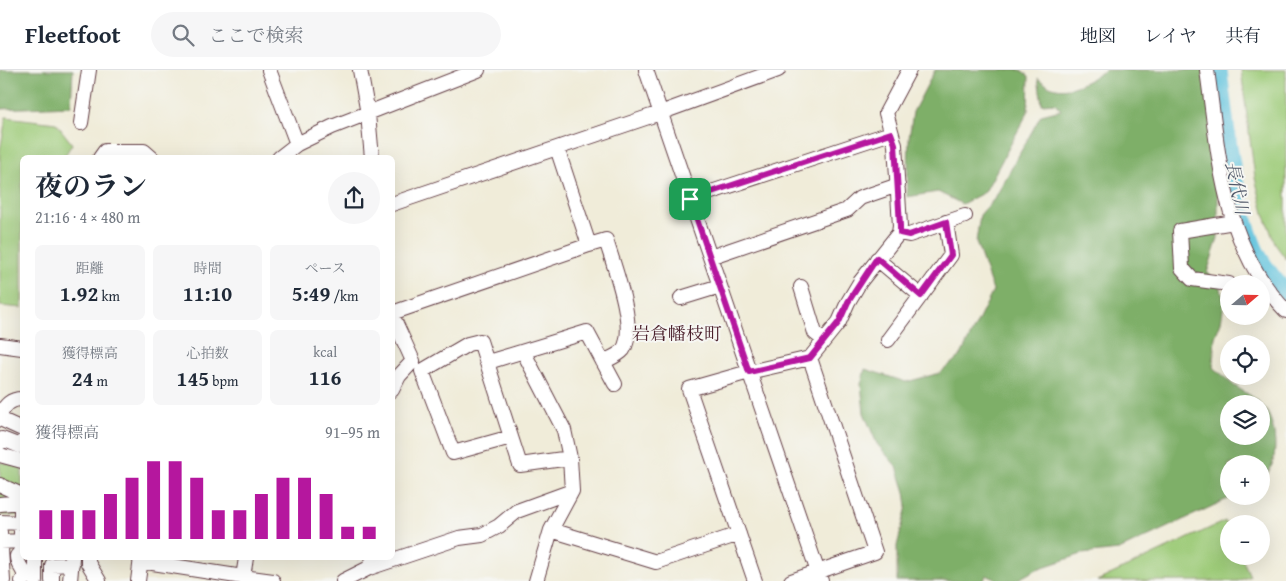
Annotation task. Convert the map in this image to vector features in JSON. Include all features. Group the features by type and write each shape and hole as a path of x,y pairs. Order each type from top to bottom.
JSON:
{"street":[{"path":"81,123 89,70"},
{"path":"269,70 297,144"},
{"path":"360,70 368,114 372,155"},
{"path":"646,70 819,576"},
{"path":"395,203 660,113 778,70"},
{"path":"755,581 689,389 749,372 810,358 839,322 856,289 877,258 900,233 895,144 886,113 909,70"},
{"path":"1207,70 1227,202 1246,253 1257,275"},
{"path":"283,155 297,144 332,127 469,72"},
{"path":"690,199 891,133"},
{"path":"557,148 589,245"},
{"path":"103,155 106,151 144,151 149,155"},
{"path":"710,257 846,210 860,198 898,185"},
{"path":"900,233 909,235 965,216"},
{"path":"888,340 951,255 946,222"},
{"path":"1220,283 1192,279 1182,268 1180,231 1234,222"},
{"path":"395,313 606,240 626,303 627,341 622,351 603,362"},
{"path":"877,258 921,296"},
{"path":"681,298 720,286"},
{"path":"801,287 815,332 824,340"},
{"path":"1270,294 1286,311"},
{"path":"395,320 418,366 452,454 511,437"},
{"path":"488,362 524,353 587,332 616,384"},
{"path":"395,384 399,376 418,366 468,344 480,341 520,465 570,458"},
{"path":"0,345 20,348"},
{"path":"524,353 564,430 570,458 572,490 551,530 536,581"},
{"path":"791,581 819,576 875,552 810,358"},
{"path":"0,414 7,404 16,399 20,400"},
{"path":"0,419 20,428"},
{"path":"0,443 2,439 20,446"},
{"path":"0,455 20,460"},
{"path":"395,556 459,538 482,536 499,526 517,511 572,490"},
{"path":"0,504 20,502"},
{"path":"0,522 20,523"},
{"path":"551,530 656,562 739,534"},
{"path":"0,532 3,581"},
{"path":"0,542 20,541"},
{"path":"20,552 17,556 17,561 25,573 22,581"},
{"path":"35,560 35,581"},
{"path":"88,560 99,581"},
{"path":"138,581 141,560"},
{"path":"147,560 273,581"},
{"path":"243,576 246,560"},
{"path":"52,581 52,565 72,561 70,581"},
{"path":"343,581 372,563"}],"green space":[{"path":"0,70 73,70 71,106 0,109"},
{"path":"935,70 1021,70 1029,76 1028,112 985,192 962,204 938,192 907,197 909,138 913,112"},
{"path":"1106,70 1204,70 1213,109 1218,192 1218,238 1207,273 1220,283 1220,324 1215,337 1213,367 1220,373 1220,385 1234,385 1250,395 1220,395 1220,445 1270,445 1270,418 1275,442 1272,464 1270,468 1270,455 1220,455 1220,503 1119,550 1082,554 1037,569 1015,581 1000,581 986,575 984,581 897,581 897,546 907,506 905,492 897,467 877,444 864,413 861,384 865,369 906,382 940,373 961,355 993,291 976,242 980,215 995,198 1041,115 1061,110 1055,103 1042,104 1038,78 1047,85 1064,89 1089,80"},
{"path":"1241,70 1286,70 1286,259 1275,244 1264,213 1255,178"},
{"path":"6,117 56,123 72,144 65,155 20,155 20,308 0,306 0,151"},
{"path":"0,462 20,467 20,515 0,515"},
{"path":"1220,523 1220,565 1245,565 1250,576 1238,581 1097,581"}],"waterway":[{"name":"長代川","path":"1217,70 1229,161 1245,229 1259,262 1286,295"}],"district":[{"name":"岩倉幡枝町","path":"677,334"}],"route":[{"path":"891,133 895,144 900,233 909,235 946,222 951,255 921,296 877,258 848,302 839,322 810,358 749,372 690,199 891,133"}]}
